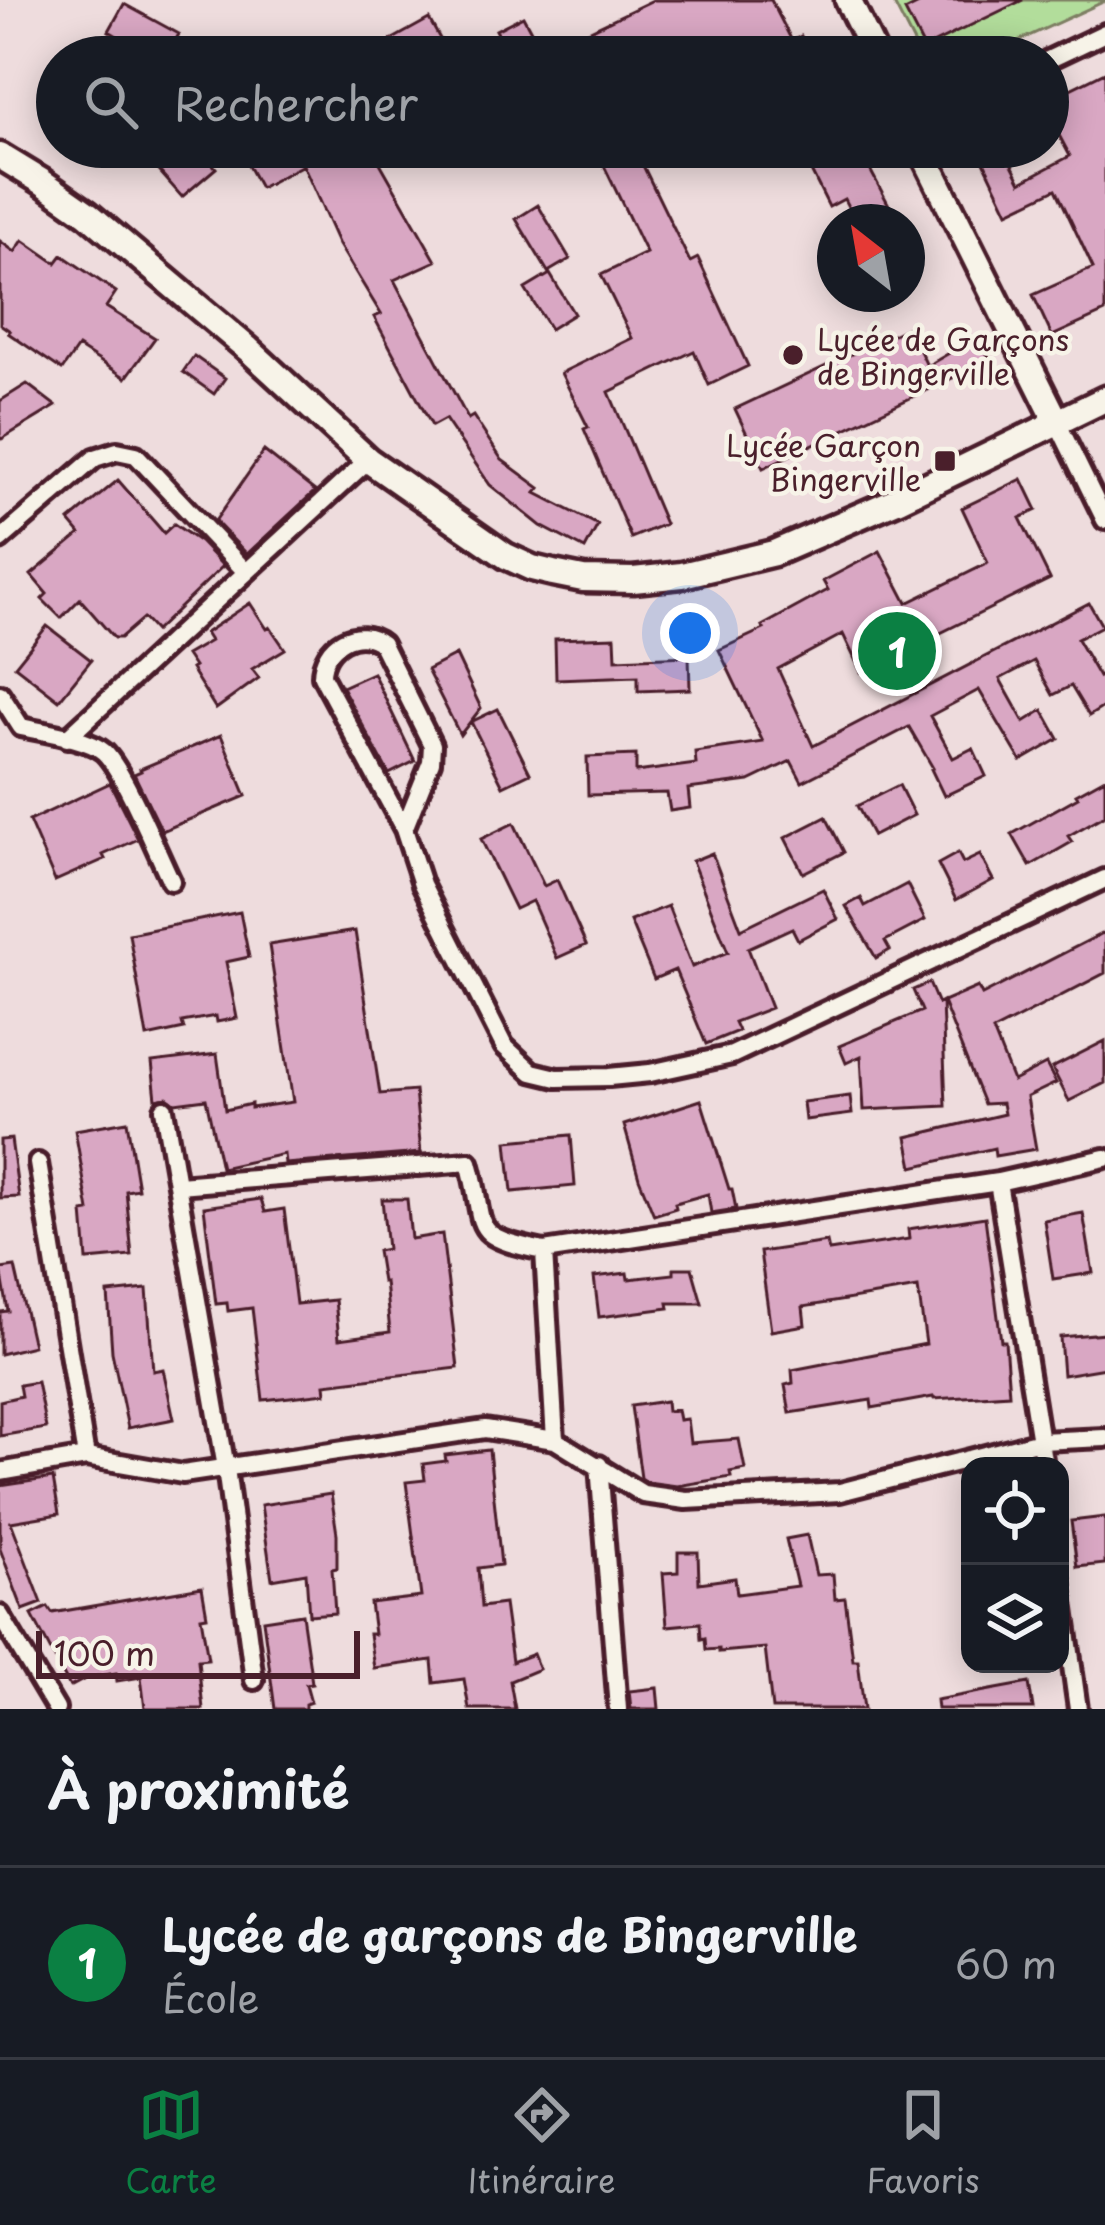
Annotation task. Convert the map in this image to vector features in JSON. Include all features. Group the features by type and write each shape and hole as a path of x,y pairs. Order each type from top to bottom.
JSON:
{"main road":[{"path":"848,0 866,36"},
{"path":"0,156 88,214 248,349 368,460 481,540 532,568 583,579 633,580 774,553 899,500 1105,398"},
{"path":"930,168 1057,422"}],"street":[{"path":"1069,50 1105,34"},
{"path":"1057,422 1105,520"},
{"path":"0,540 95,458 124,452 136,455 246,572"},
{"path":"68,738 368,460"},
{"path":"404,829 431,762 432,745 382,644 372,635 361,634 329,650 322,676 404,829 422,884 504,1046 532,1072 557,1078 650,1073 732,1054 1105,879"},
{"path":"0,694 21,727 88,743 104,752 171,881"},
{"path":"164,1109 226,1468 254,1680"},
{"path":"178,1186 469,1162 482,1226 494,1238 544,1250 998,1182 1105,1159"},
{"path":"38,1162 86,1457"},
{"path":"998,1182 1043,1457"},
{"path":"544,1250 555,1440"},
{"path":"0,1472 86,1457 183,1474 485,1429 555,1440 644,1494 686,1500 839,1492 1040,1441 1105,1438"},
{"path":"599,1465 618,1709"},
{"path":"0,1615 56,1709"},
{"path":"1069,1645 1078,1709"}],"green space":[{"path":"892,0 1105,0 1029,36 910,36"}],"building":[{"path":"653,0 771,0 789,36 580,36"},
{"path":"927,0 1023,0 949,36 918,36 905,11"},
{"path":"124,4 179,34 117,36 109,31"},
{"path":"523,16 534,36 499,36 496,30"},
{"path":"429,19 438,36 398,36"},
{"path":"1105,72 1105,312 1052,336 1033,295 1093,268 1056,189 1008,212 987,168 1014,168 1021,182 1047,168 1069,168 1069,90"},
{"path":"156,168 216,168 182,197"},
{"path":"249,168 297,168 260,188"},
{"path":"304,168 383,168 436,261 394,280 468,419 473,416 502,460 540,488 536,493 598,525 585,549 541,526 490,485 445,419 432,426 374,317 381,314 339,245"},
{"path":"605,168 644,168 690,262 698,258 748,366 709,385 694,351 609,392 665,524 631,538 584,429 588,427 561,373 632,338 601,275 646,253"},
{"path":"810,168 869,168 888,204 847,204 844,199 828,204"},
{"path":"538,205 570,259 548,272 516,219"},
{"path":"23,240 56,263 62,255 116,292 106,307 155,338 126,378 78,347 62,370 0,324 0,241 15,252"},
{"path":"550,274 574,314 550,329 525,289"},
{"path":"909,327 927,366 977,337 992,362 763,468 735,409"},
{"path":"194,356 225,378 214,394 183,372"},
{"path":"27,384 56,406 0,440 0,401"},
{"path":"264,451 315,491 247,554 215,521"},
{"path":"1022,479 1037,510 1020,518 1050,579 861,672 843,634 778,669 813,746 1089,603 1102,626 1077,639 1099,677 1105,673 1105,706 1089,716 1071,686 1053,695 1034,661 1000,679 1024,722 1043,710 1059,739 1021,761 979,690 930,716 953,758 973,748 986,776 944,796 909,727 802,782 791,761 749,781 688,789 690,808 670,811 667,793 588,795 587,757 636,755 636,772 696,764 695,752 763,742 719,650 828,590 823,581 880,551 907,603 988,563 962,508"},
{"path":"118,480 164,533 174,524 223,566 155,631 143,618 114,638 80,599 61,618 42,599 47,594 31,575 80,534 69,521"},
{"path":"250,603 285,649 252,669 259,678 216,709 186,655 210,641 205,633"},
{"path":"47,626 91,660 59,700 15,666"},
{"path":"615,637 616,659 689,656 690,689 638,691 638,676 556,679 555,639"},
{"path":"456,655 481,708 460,735 427,670"},
{"path":"373,673 415,761 389,774 342,687"},
{"path":"498,709 530,773 503,786 471,722"},
{"path":"221,735 246,796 162,831 134,774"},
{"path":"1105,778 1105,815 1068,836 1072,842 1030,866 1012,834"},
{"path":"110,783 138,839 55,881 29,821"},
{"path":"899,785 914,815 873,836 857,806"},
{"path":"826,817 844,852 803,873 785,838"},
{"path":"514,823 544,886 557,880 586,945 557,958 532,901 515,909 481,839"},
{"path":"712,853 741,929 823,889 838,919 798,940 792,928 748,948 771,1008 734,1022 738,1031 706,1044 675,970 654,979 630,921 668,906 692,967 728,952 692,861"},
{"path":"958,853 963,863 980,855 993,880 956,900 938,864"},
{"path":"907,884 925,920 885,941 890,950 876,958 846,906 861,898 865,906"},
{"path":"240,912 249,957 226,962 237,1018 182,1022 184,1029 147,1037 129,934"},
{"path":"355,931 380,1094 415,1091 421,1153 285,1164 284,1154 221,1168 206,1099 175,1103 167,1097 156,1099 152,1062 217,1054 225,1110 293,1102 269,945"},
{"path":"1105,932 1105,973 993,1031 1013,1081 1046,1064 1056,1083 1027,1097 1036,1149 995,1156 994,1148 913,1167 907,1137 1004,1114 1002,1103 984,1104 943,1002 978,987 982,995"},
{"path":"929,983 938,1004 942,1002 946,1106 864,1110 861,1056 846,1063 839,1046 922,1011 913,990"},
{"path":"1105,1041 1105,1083 1069,1101 1052,1068"},
{"path":"850,1096 852,1114 805,1120 803,1102"},
{"path":"701,1100 736,1209 711,1213 708,1194 654,1215 624,1125"},
{"path":"127,1121 138,1189 126,1191 132,1256 87,1260 83,1212 89,1211 75,1130"},
{"path":"571,1135 575,1186 512,1192 507,1141"},
{"path":"11,1139 19,1197 0,1198 0,1140"},
{"path":"261,1199 265,1212 284,1209 296,1304 335,1300 339,1339 390,1332 377,1251 387,1249 382,1199 407,1199 411,1239 442,1234 458,1368 325,1384 326,1393 263,1400 252,1308 228,1311 227,1303 216,1304 204,1207"},
{"path":"1083,1213 1093,1273 1053,1279 1044,1220"},
{"path":"985,1217 1009,1394 933,1397 872,1408 871,1400 790,1413 785,1385 793,1383 792,1370 926,1344 918,1288 803,1307 805,1325 771,1331 760,1252 827,1242 829,1251 909,1239 908,1229"},
{"path":"15,1267 33,1346 0,1354 0,1312 8,1311 1,1269"},
{"path":"674,1268 692,1268 702,1303 668,1303 669,1308 599,1317 594,1277 674,1274"},
{"path":"147,1289 153,1371 163,1369 174,1419 128,1428 112,1352 108,1293"},
{"path":"1105,1333 1105,1368 1063,1375 1060,1337"},
{"path":"37,1382 46,1428 0,1436 0,1401 21,1396 19,1385"},
{"path":"666,1401 667,1411 677,1410 679,1420 687,1419 690,1443 739,1439 745,1469 730,1472 731,1477 677,1486 641,1478 631,1406"},
{"path":"489,1450 501,1565 478,1568 481,1607 504,1604 512,1662 533,1654 539,1669 510,1681 515,1709 469,1709 464,1679 434,1683 432,1660 374,1668 369,1634 374,1634 370,1603 421,1597 406,1482 425,1480 423,1464 446,1461 445,1455"},
{"path":"53,1478 59,1514 11,1522 42,1603 23,1610 0,1549 0,1486"},
{"path":"331,1494 337,1534 337,1568 332,1569 335,1613 309,1615 306,1573 272,1579 261,1505"},
{"path":"1105,1517 1105,1564 1077,1567 1071,1521"},
{"path":"807,1535 816,1575 833,1574 835,1599 845,1598 864,1709 772,1709 765,1648 706,1650 700,1623 667,1626 663,1573 678,1572 678,1552 698,1552 699,1583 735,1578 737,1594 797,1586 786,1539"},
{"path":"202,1587 208,1659 198,1660 203,1709 145,1709 141,1677 117,1681 116,1673 87,1678 70,1687 32,1615 48,1607 52,1613"},
{"path":"302,1614 311,1702 305,1709 275,1709 263,1620"},
{"path":"1029,1683 1033,1709 937,1709 936,1700"},
{"path":"657,1688 659,1709 631,1709 629,1691"}],"place":[{"name":"Lycée de Garçons de Bingerville","path":"793,355"},
{"name":"Lycée Garçon Bingerville","path":"945,461"},
{"name":"Lycée de garçons de Bingerville","path":"897,651"}]}
